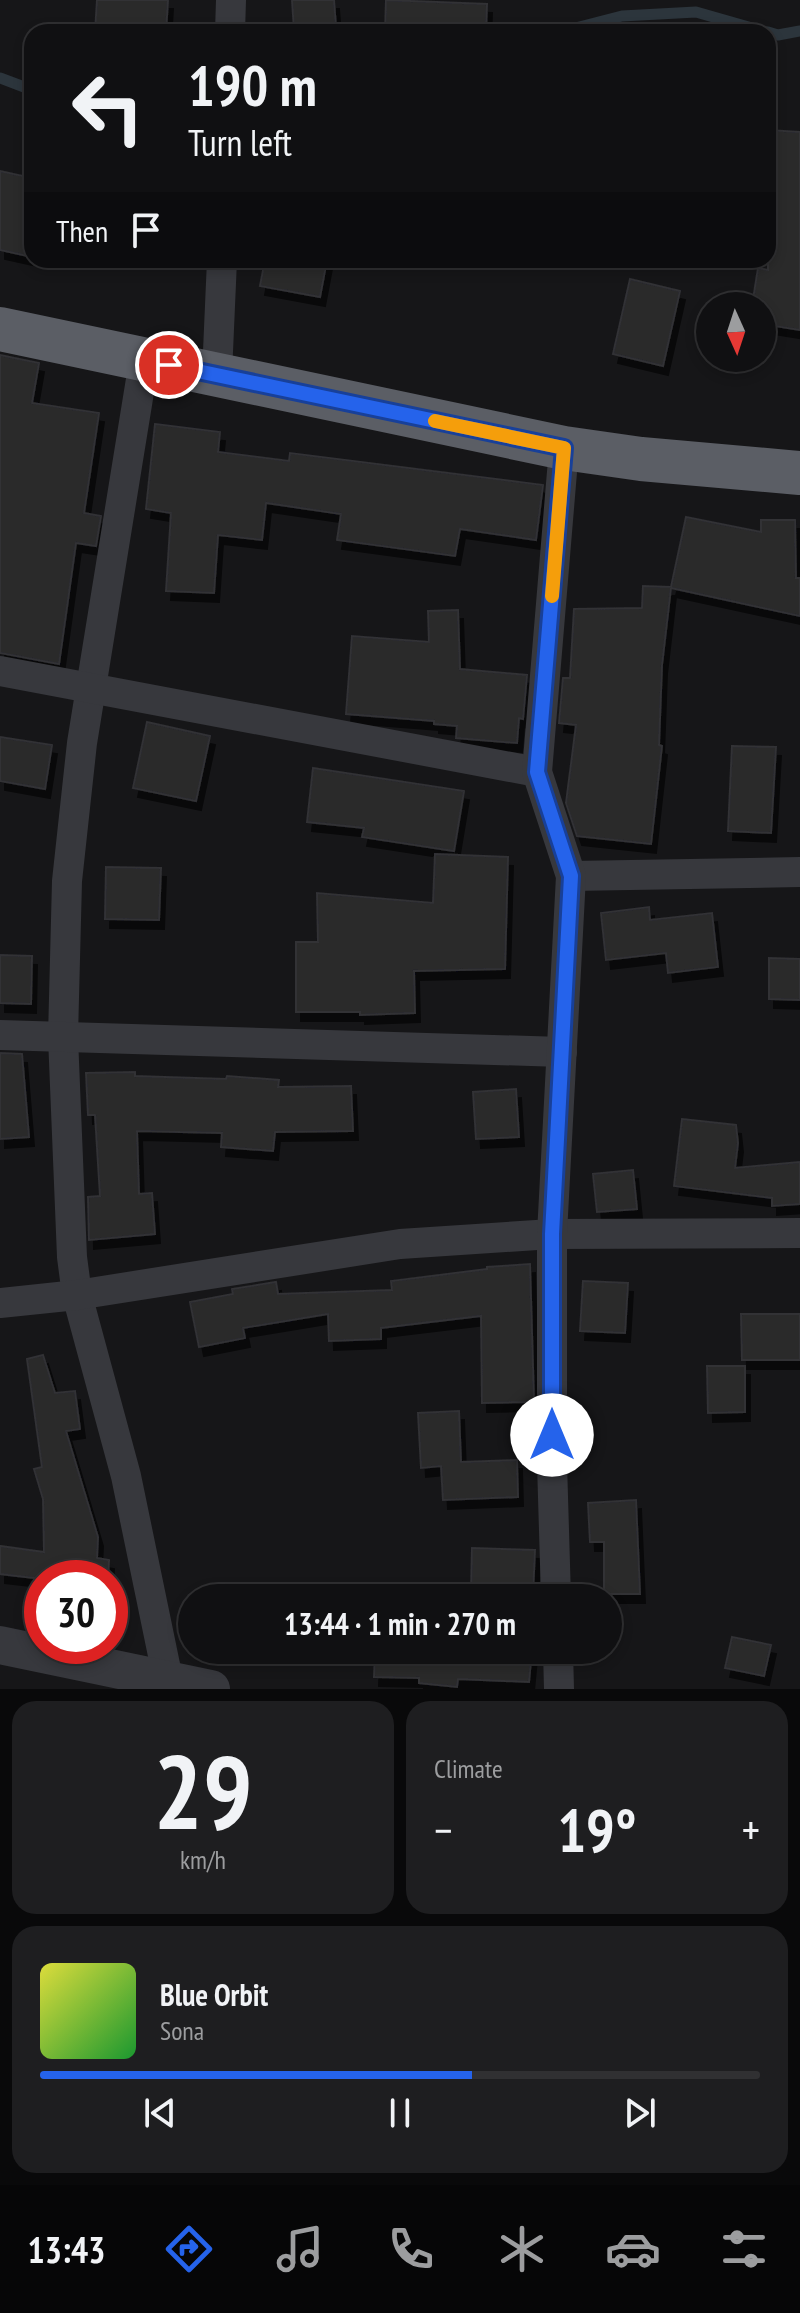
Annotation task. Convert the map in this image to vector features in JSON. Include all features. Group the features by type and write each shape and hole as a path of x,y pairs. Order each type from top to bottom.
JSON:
{"highway":[{"path":"0,329 564,448 641,459 800,473"}],"street":[{"path":"230,24 231,0"},
{"path":"217,374 222,268"},
{"path":"144,361 90,688 67,881 63,1037 71,1243 77,1295 126,1476 169,1684"},
{"path":"556,1584 552,1234 571,876 537,772 564,448"},
{"path":"0,671 537,772"},
{"path":"571,876 800,872"},
{"path":"0,1035 562,1052"},
{"path":"0,1303 77,1295 400,1244 552,1234 800,1233"},
{"path":"0,1645 169,1684 211,1689"},
{"path":"558,1664 559,1689"}],"building":[{"path":"97,0 168,0 166,24 96,24"},
{"path":"292,0 334,0 336,24 294,24"},
{"path":"386,0 487,4 486,24 385,24"},
{"path":"776,130 800,132 800,330 776,326 776,292 754,292 758,268 776,268"},
{"path":"0,171 24,176 24,255 0,250"},
{"path":"263,268 325,268 320,297 260,286"},
{"path":"630,279 680,291 663,366 613,354"},
{"path":"0,355 39,363 32,403 99,413 84,513 101,516 96,546 76,543 59,664 0,653"},
{"path":"155,424 220,432 218,452 289,461 290,453 543,485 536,540 460,529 455,556 337,540 341,514 266,503 262,540 218,535 214,593 166,591 171,513 146,509"},
{"path":"686,517 761,532 761,520 795,520 800,616 671,588 662,665 659,745 662,746 651,844 577,836 566,803 576,725 559,723 563,678 570,678 574,609 642,608 643,586 671,587"},
{"path":"458,610 460,669 527,675 523,719 519,718 517,743 456,738 457,726 434,724 434,721 346,714 352,636 429,642 428,611"},
{"path":"147,722 210,736 196,801 133,788"},
{"path":"0,737 52,745 45,789 0,781"},
{"path":"732,746 776,747 771,833 728,831"},
{"path":"313,768 464,791 454,851 362,837 364,828 307,822"},
{"path":"435,854 508,857 505,969 414,971 415,1013 360,1015 360,1012 296,1012 296,942 318,942 317,893 433,903"},
{"path":"106,867 161,868 159,920 105,919"},
{"path":"649,907 650,920 712,913 718,967 668,973 666,953 606,960 601,913"},
{"path":"0,955 32,956 31,1004 0,1003"},
{"path":"769,958 800,959 800,1000 769,999"},
{"path":"0,1053 22,1054 29,1137 0,1139"},
{"path":"135,1072 135,1076 226,1079 227,1076 279,1080 278,1087 351,1086 353,1131 275,1132 273,1151 221,1147 222,1133 137,1131 139,1194 152,1193 155,1234 89,1240 88,1197 100,1196 95,1115 88,1115 86,1073"},
{"path":"516,1089 519,1137 476,1139 473,1092"},
{"path":"682,1119 736,1125 738,1143 735,1168 800,1162 800,1204 772,1206 772,1198 674,1186"},
{"path":"633,1170 637,1209 597,1212 593,1174"},
{"path":"530,1264 534,1402 482,1403 481,1316 381,1328 381,1339 329,1341 328,1314 243,1328 245,1338 199,1347 190,1302 233,1294 232,1289 276,1282 278,1294 392,1290 391,1281"},
{"path":"583,1281 628,1283 625,1333 580,1331"},
{"path":"741,1314 800,1314 800,1360 742,1360"},
{"path":"43,1355 55,1393 75,1391 80,1429 66,1431 98,1537 97,1558 109,1560 24,1560 24,1577 0,1574 0,1546 44,1552 43,1499 34,1469 42,1467 27,1359"},
{"path":"707,1366 745,1366 745,1412 708,1413"},
{"path":"459,1411 461,1462 517,1460 518,1497 443,1500 441,1466 421,1468 418,1413"},
{"path":"636,1500 640,1594 622,1594 622,1584 604,1584 604,1542 590,1542 588,1503"},
{"path":"472,1548 535,1550 533,1584 471,1584"},
{"path":"732,1637 771,1645 764,1676 725,1668"},
{"path":"374,1664 531,1664 529,1682 458,1679 457,1687 419,1683 419,1678 374,1677"}],"waterway":[{"path":"591,24 622,16 696,12 738,24"},
{"path":"776,34 800,31"},
{"path":"0,78 24,87"}],"slow traffic":[{"path":"435,421 564,448 552,596"}],"route":[{"path":"169,365 564,448 537,772 571,876 552,1234 552,1435"}]}
